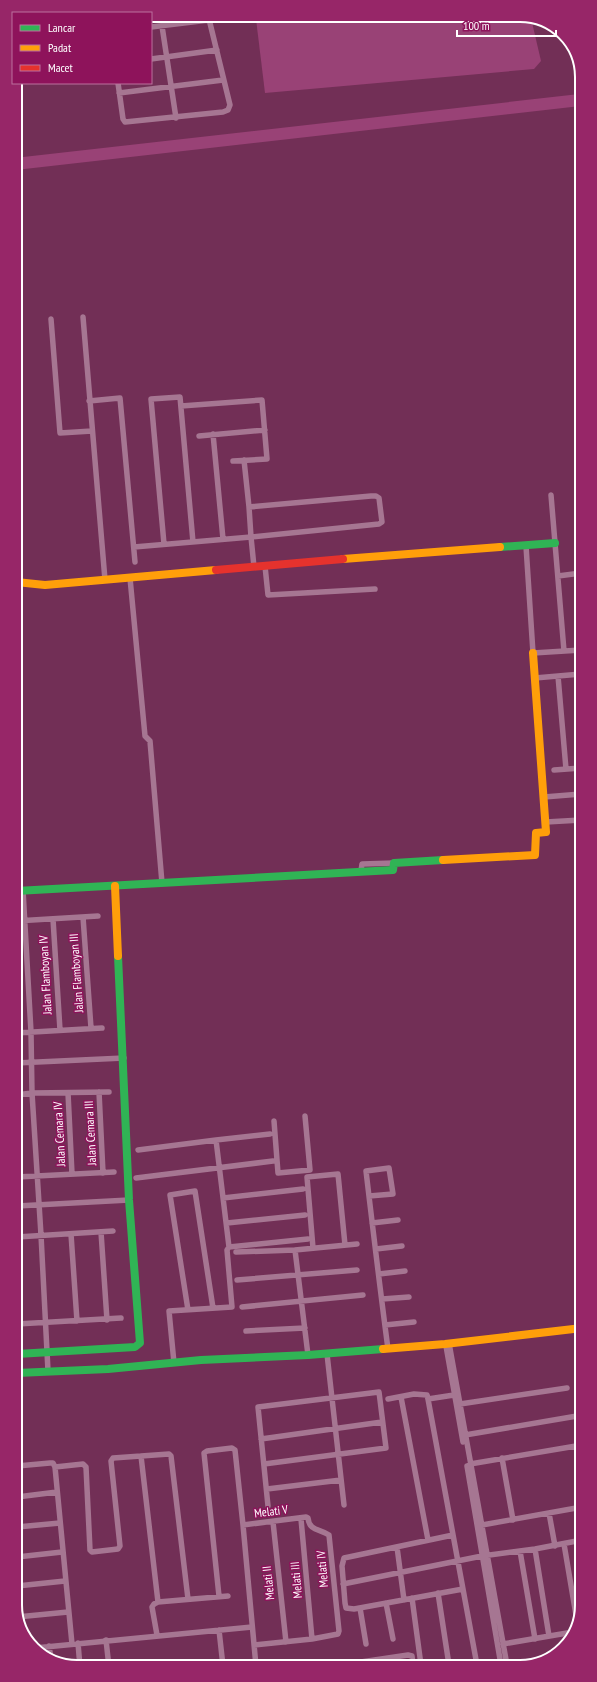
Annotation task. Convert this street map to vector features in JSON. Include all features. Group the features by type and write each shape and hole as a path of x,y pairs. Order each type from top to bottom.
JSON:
{"street":[{"path":"152,27 187,22"},
{"path":"118,84 123,119 125,122 176,118 223,112 228,110 230,105 209,22"},
{"path":"162,26 176,118"},
{"path":"152,59 217,50"},
{"path":"119,93 171,88 224,80"},
{"path":"83,317 105,580"},
{"path":"50,319 60,433 92,431"},
{"path":"164,544 151,399 180,397 193,542"},
{"path":"89,401 120,398 135,562"},
{"path":"181,406 262,400 267,459 233,461"},
{"path":"199,436 265,430"},
{"path":"213,434 223,539"},
{"path":"244,460 254,567"},
{"path":"134,547 381,524 382,520 380,500 376,496 249,507"},
{"path":"551,496 564,651"},
{"path":"22,582 37,586 373,556 555,543"},
{"path":"22,890 393,870 394,863 535,855 536,833 546,832 546,822 526,546"},
{"path":"264,566 268,595 375,589"},
{"path":"558,576 575,574"},
{"path":"130,578 145,736 150,741 162,883"},
{"path":"533,653 575,650"},
{"path":"535,678 575,675"},
{"path":"558,676 566,769"},
{"path":"554,770 575,768"},
{"path":"544,797 575,794"},
{"path":"546,822 575,820"},
{"path":"22,1354 135,1347 140,1343 130,1200 115,886"},
{"path":"22,906 31,1032 32,1093 42,1235 48,1371"},
{"path":"24,921 98,916"},
{"name":"Jalan Flamboyan III","path":"83,917 91,1028"},
{"name":"Jalan Flamboyan IV","path":"53,919 60,1030"},
{"path":"22,1033 102,1028"},
{"path":"22,1063 124,1058"},
{"name":"Jalan Cemara III","path":"99,1092 103,1173"},
{"path":"22,1094 109,1092"},
{"name":"Jalan Cemara IV","path":"68,1093 72,1174"},
{"path":"305,1116 310,1170 307,1177 313,1248"},
{"path":"274,1120 278,1173 310,1170"},
{"path":"138,1150 270,1134"},
{"path":"174,1363 169,1312 232,1307 227,1250 229,1248 227,1223 216,1140"},
{"path":"136,1178 273,1161"},
{"path":"369,1196 394,1194 388,1168 366,1171 372,1223 388,1348"},
{"path":"22,1176 114,1172"},
{"path":"307,1177 338,1174 345,1245"},
{"path":"223,1198 303,1189"},
{"path":"188,1310 170,1195 194,1191 213,1308"},
{"path":"22,1206 130,1200"},
{"path":"227,1223 305,1215"},
{"path":"372,1223 398,1220"},
{"path":"22,1237 113,1231"},
{"path":"101,1232 107,1320"},
{"path":"71,1234 77,1321"},
{"path":"229,1248 308,1239"},
{"path":"236,1252 295,1250 357,1244"},
{"path":"376,1249 402,1246"},
{"path":"295,1250 308,1355"},
{"path":"237,1280 357,1270"},
{"path":"379,1274 406,1271"},
{"path":"242,1307 364,1295"},
{"path":"382,1299 409,1297"},
{"path":"22,1324 107,1320 121,1318"},
{"path":"385,1325 414,1322"},
{"path":"246,1331 305,1328"},
{"path":"22,1374 327,1354 575,1329"},
{"path":"447,1343 460,1404 482,1525 484,1555 500,1660"},
{"path":"327,1354 344,1505"},
{"path":"451,1366 454,1395 484,1555 506,1660"},
{"path":"460,1404 567,1388"},
{"path":"264,1464 386,1448 379,1392 258,1407 268,1506"},
{"path":"388,1399 424,1394 428,1399 476,1660"},
{"path":"428,1399 454,1395"},
{"path":"401,1397 428,1540"},
{"path":"465,1435 575,1416"},
{"path":"261,1439 382,1422"},
{"path":"470,1464 575,1447"},
{"path":"219,1596 205,1451 232,1448 235,1450 255,1660"},
{"path":"54,1467 83,1464 86,1467 90,1550 92,1552 118,1549 120,1546 111,1461 113,1458 169,1454 171,1456 188,1599"},
{"path":"141,1456 158,1602"},
{"path":"502,1458 513,1520"},
{"path":"22,1466 50,1463 53,1464 54,1467 68,1612 79,1660"},
{"path":"267,1489 341,1480"},
{"path":"22,1496 56,1492"},
{"path":"482,1525 575,1508"},
{"path":"549,1514 555,1546"},
{"name":"Melati V","path":"243,1525 301,1518"},
{"name":"Melati IV","path":"301,1518 308,1518 312,1529 328,1533 330,1536 339,1631 338,1634 312,1639"},
{"name":"Melati III","path":"301,1518 312,1639"},
{"name":"Melati II","path":"273,1522 286,1642"},
{"path":"22,1527 60,1523"},
{"path":"453,1535 344,1558 342,1566 346,1608 360,1608 463,1589"},
{"path":"343,1584 484,1555 535,1549 575,1542"},
{"path":"564,1544 575,1613"},
{"path":"397,1547 404,1600"},
{"path":"535,1549 549,1636"},
{"path":"520,1551 535,1639"},
{"path":"22,1556 62,1552"},
{"path":"22,1586 65,1582"},
{"path":"438,1593 448,1660"},
{"path":"156,1635 152,1607 154,1604 158,1602 228,1596"},
{"path":"412,1598 420,1660"},
{"path":"386,1603 393,1639"},
{"path":"360,1608 366,1644"},
{"path":"23,1616 68,1612"},
{"path":"42,1647 252,1627"},
{"path":"219,1630 222,1660"},
{"path":"503,1644 567,1633"},
{"path":"254,1645 312,1639"},
{"path":"106,1640 108,1660"},
{"path":"50,1646 51,1653"},
{"path":"374,1660 408,1655 412,1656 413,1660"}],"shaded area":[{"path":"256,22 523,22 532,24 541,61 534,69 265,93"}],"waterway":[{"path":"22,163 575,101"}],"traffic: fast":[{"path":"500,547 555,543"},
{"path":"22,891 393,870 394,863 443,860"},
{"path":"22,1354 135,1347 140,1343 129,1200 118,956"},
{"path":"22,1373 108,1369 201,1360 308,1355 383,1349"}],"traffic: slow":[{"path":"343,559 500,547"},
{"path":"22,583 45,585 216,570"},
{"path":"443,860 535,855 536,833 546,832 533,653"},
{"path":"115,886 118,956"},
{"path":"383,1349 445,1344 575,1329"}],"traffic: jam":[{"path":"216,570 343,559"}]}
